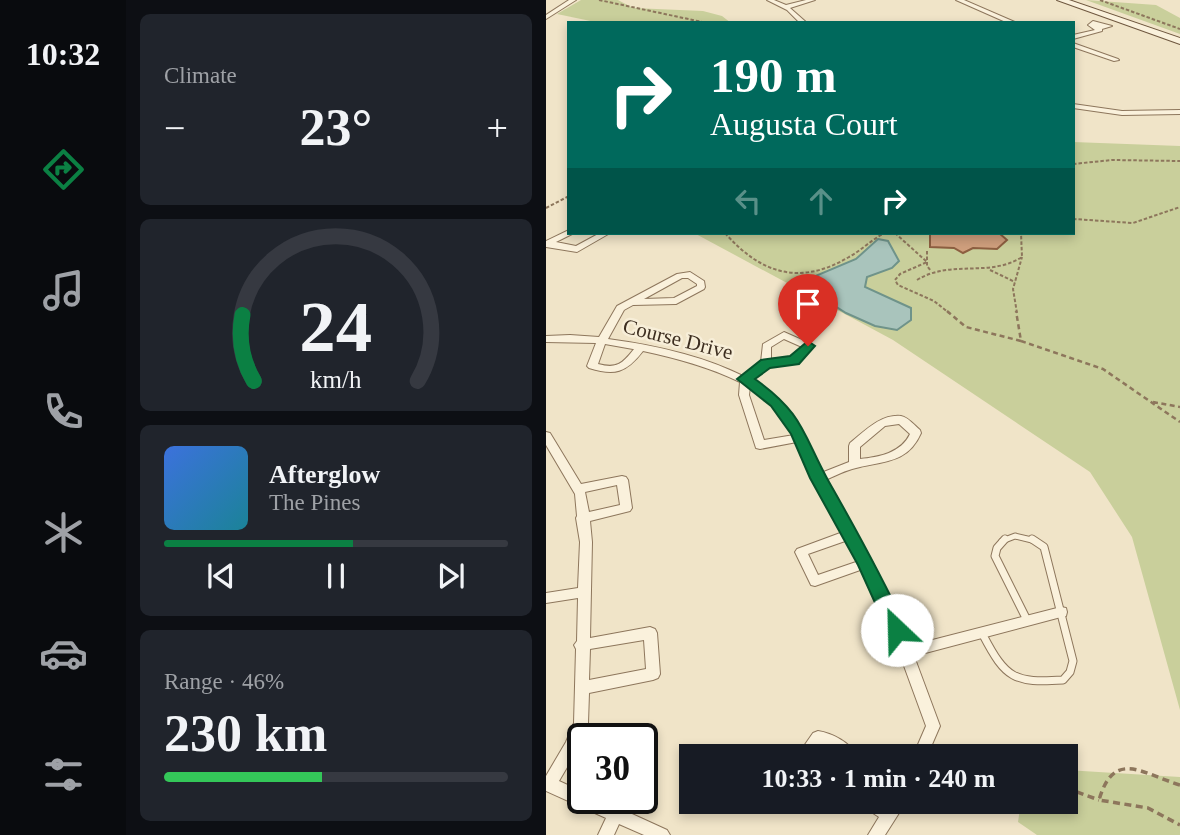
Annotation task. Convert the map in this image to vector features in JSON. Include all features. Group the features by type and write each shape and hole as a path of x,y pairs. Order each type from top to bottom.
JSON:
{"street":[{"path":"546,17 573,0"},
{"path":"770,0 786,7 802,21"},
{"path":"786,7 812,0"},
{"path":"959,0 1009,21"},
{"path":"1061,0 1108,24"},
{"path":"1075,36 1095,22 1180,41"},
{"path":"1075,36 1108,24"},
{"path":"1075,46 1116,60"},
{"path":"1075,106 1122,113 1180,112"},
{"path":"547,244 567,233"},
{"path":"547,244 577,249 602,235"},
{"path":"632,302 676,302 701,287 701,283 690,275 680,276 620,308 592,360 592,366 617,371 625,367 639,349"},
{"name":"Course Drive","path":"546,339 567,337 601,342 717,367 745,379 776,402 801,437 819,478 867,564 907,652 933,726 925,744"},
{"path":"766,363 745,379 744,395 760,445 801,437"},
{"path":"819,478 855,464 887,459 910,444 916,433 901,420 882,423 854,446 855,464"},
{"path":"546,436 552,455 578,489 586,542 582,713 578,732 547,784 567,793"},
{"path":"578,489 622,480 626,508 582,518"},
{"path":"850,534 801,552 815,581 867,564"},
{"path":"546,598 584,592"},
{"path":"907,652 983,635 1061,612"},
{"path":"581,688 653,674 650,633 582,645"},
{"path":"813,744 818,738 827,739 834,744"},
{"path":"606,835 617,814 662,835"},
{"path":"876,835 890,814"}],"lane":[{"path":"983,635 997,663 1012,678 1022,683 1063,680 1070,672 1073,662 1044,547 1032,536 1016,535 1000,542 995,556 1028,623"}],"path":[{"path":"599,0 626,8 691,15 703,21"},
{"path":"1100,0 1180,29"},
{"path":"1075,164 1112,160 1180,161"},
{"path":"546,208 567,197"},
{"path":"1075,219 1133,223 1180,207"},
{"path":"727,235 737,248 766,269 797,274 849,257 881,235"},
{"path":"897,235 920,259 927,262"},
{"path":"1021,235 1022,257 1013,301 1021,341"},
{"path":"927,251 927,262 931,271"},
{"path":"990,270 1011,265 1022,257"},
{"path":"919,266 920,259"},
{"path":"927,262 900,274 895,279 898,285 934,301 966,327 1021,341 1093,365 1180,422"},
{"path":"917,280 931,271 956,265 990,270 1016,282"},
{"path":"1149,402 1180,407"},
{"path":"1099,800 1104,783 1114,769 1124,767 1180,785"},
{"path":"1078,792 1099,800 1148,808 1180,825"}],"green space":[{"path":"581,0 618,0 633,8 703,11 722,16 728,21 590,21 557,14"},
{"path":"1086,0 1156,5 1180,18 1180,34"},
{"path":"1075,142 1180,146 1180,710 1132,537 1090,472 893,340 698,235 1075,235"},
{"path":"1078,771 1180,777 1180,835 1037,835 1018,822 1019,814 1078,814"}],"water":[{"path":"878,239 888,241 899,261 892,268 867,277 865,287 911,308 911,320 897,330 875,326 846,313 805,287 813,277 856,259"}],"building":[{"path":"930,235 1001,235 1007,240 997,249 973,248 963,253 954,248 930,247"}],"route":[{"path":"808,346 806,351 794,360 766,363 745,379 776,402 799,432 819,478 867,564 897,630"}]}
